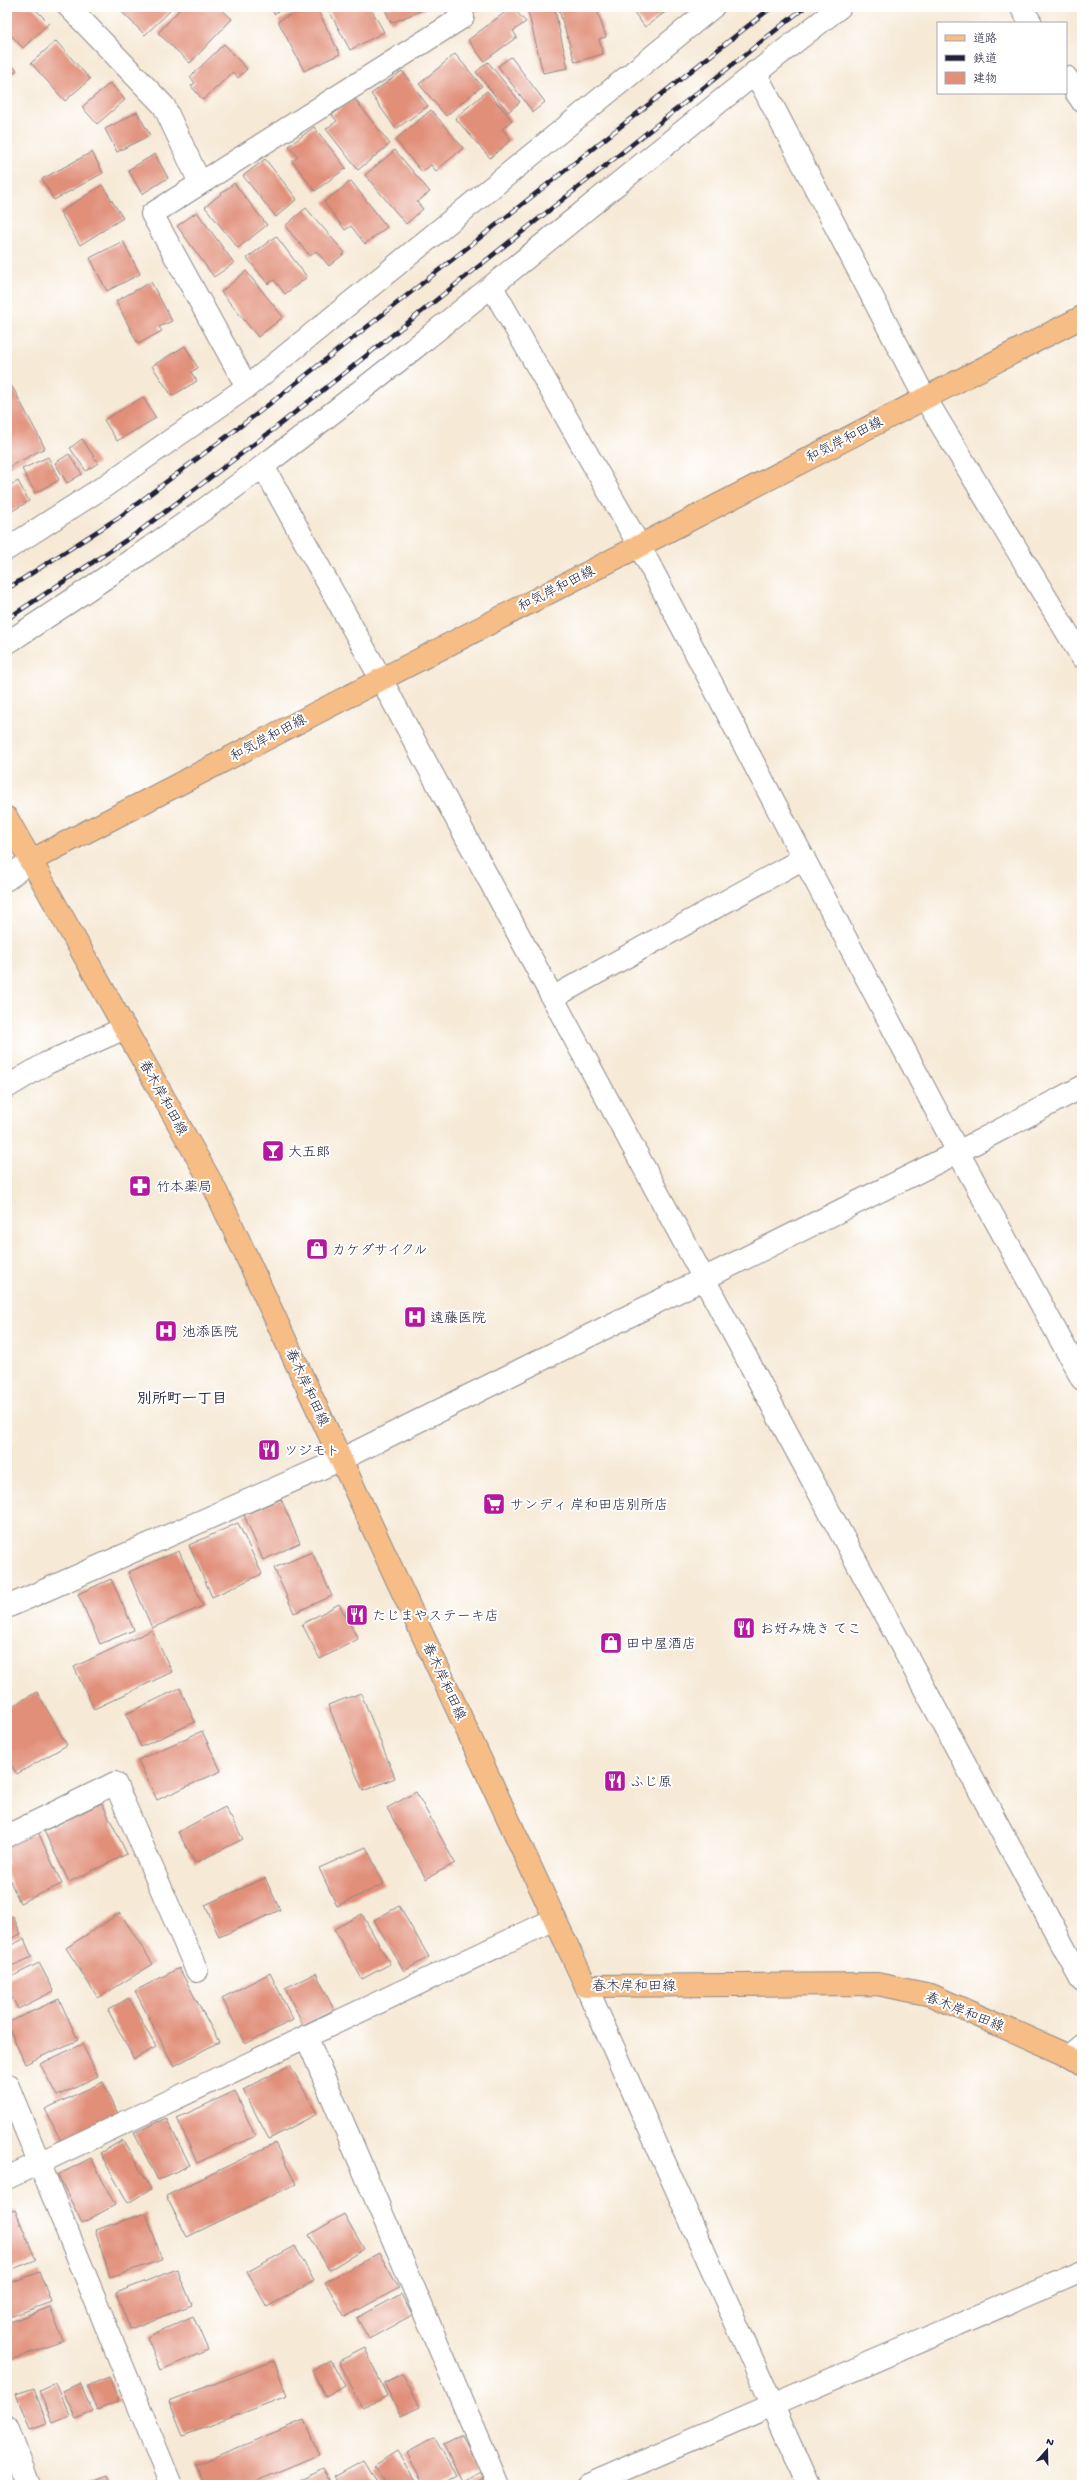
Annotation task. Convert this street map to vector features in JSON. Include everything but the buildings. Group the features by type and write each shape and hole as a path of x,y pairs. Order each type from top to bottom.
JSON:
{"main road":[{"name":"和気岸和田線","path":"30,861 1082,317"},
{"name":"春木岸和田線","path":"7,818 215,1189 586,1986 877,1984 930,1995 1078,2055"}],"street":[{"path":"69,7 164,106 200,183"},
{"path":"247,387 152,214 463,17 458,7"},
{"path":"7,549 105,486 247,387 713,7"},
{"path":"7,642 147,551 263,466 492,287 755,72 840,7"},
{"path":"1021,7 1030,22"},
{"path":"755,72 925,398 1082,657"},
{"path":"1067,78 1082,101"},
{"path":"492,287 639,545 958,1152 1082,1379"},
{"path":"263,466 381,679 703,1280 1082,1981"},
{"path":"552,998 804,858"},
{"path":"7,879 30,861"},
{"path":"7,1087 47,1063 125,1028"},
{"path":"7,1607 342,1459 958,1152 1082,1087"},
{"path":"7,1836 115,1783 197,1972"},
{"path":"7,2178 555,1919"},
{"path":"586,1986 808,2485"},
{"path":"306,2036 498,2485"},
{"path":"7,2084 171,2485"},
{"path":"588,2485 1082,2271"},
{"path":"7,2427 29,2485"}],"railway":[{"path":"7,589 118,518 258,413 772,7"},
{"path":"7,619 137,533 274,429 805,7"}],"place":[{"name":"大五郎","path":"273,1151"},
{"name":"竹本薬局","path":"140,1186"},
{"name":"カケダサイクル","path":"317,1249"},
{"name":"遠藤医院","path":"415,1317"},
{"name":"池添医院","path":"166,1331"},
{"name":"ツジモト","path":"269,1450"},
{"name":"サンディ 岸和田店別所店","path":"494,1504"},
{"name":"たじまやステーキ店","path":"357,1615"},
{"name":"お好み焼き てこ","path":"744,1628"},
{"name":"田中屋酒店","path":"611,1643"},
{"name":"ふじ原","path":"615,1781"}],"district":[{"name":"別所町一丁目","path":"182,1398"}]}
